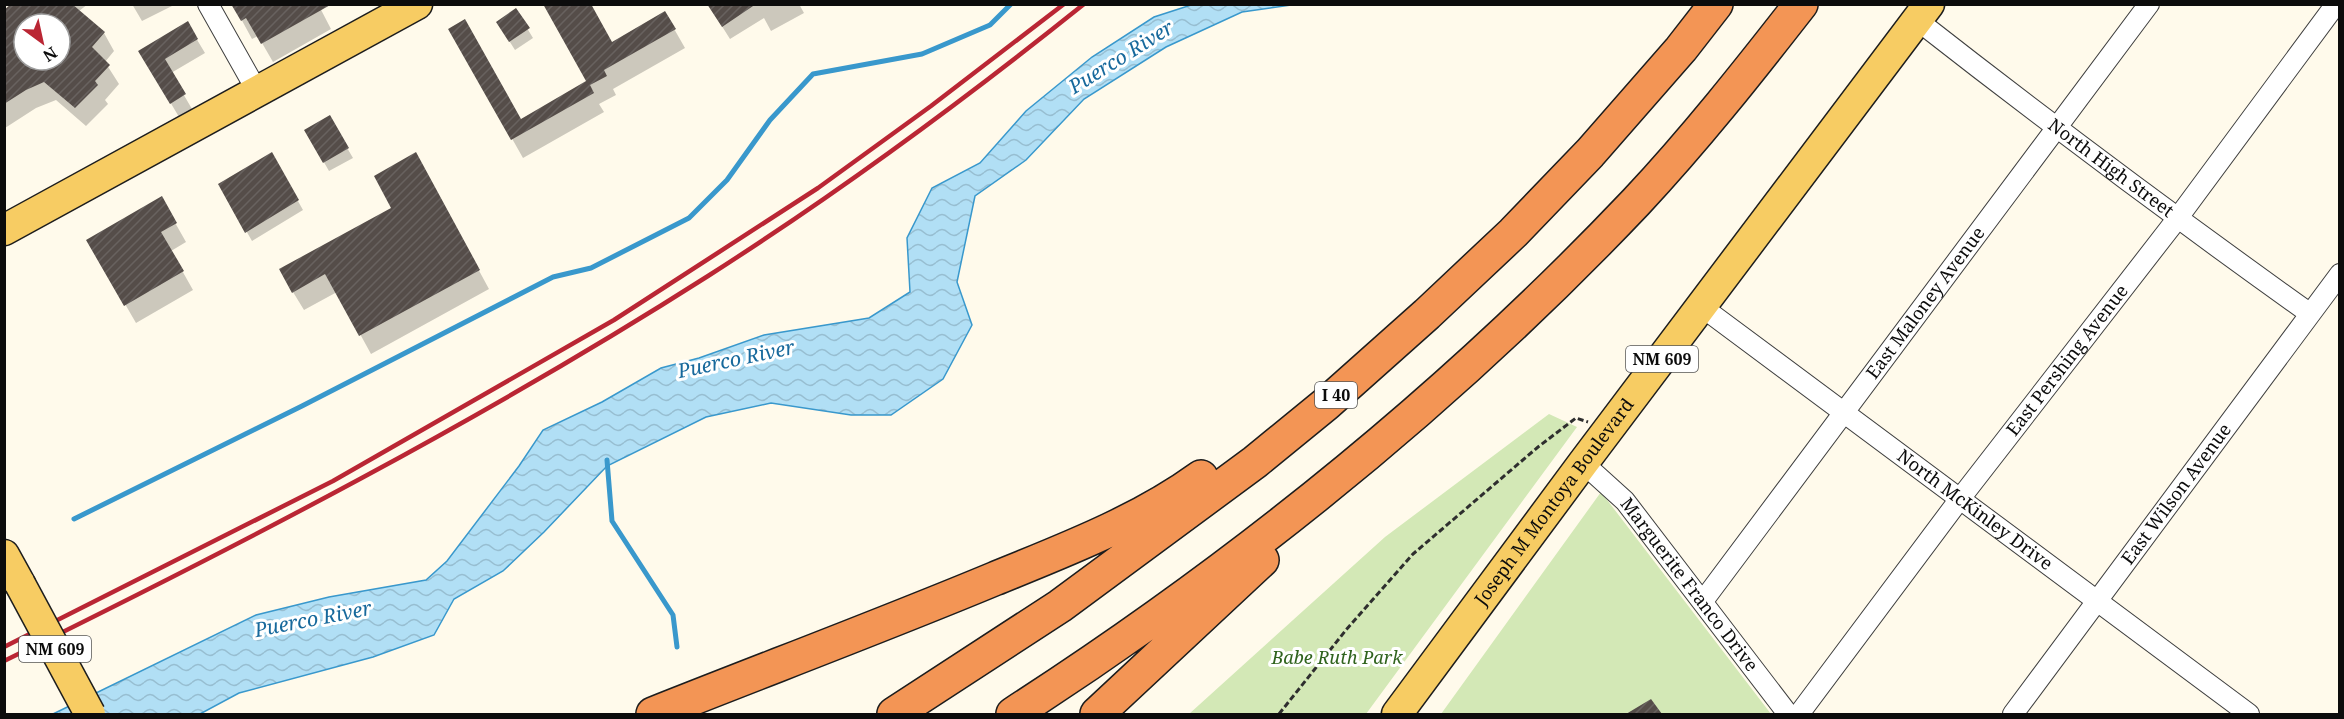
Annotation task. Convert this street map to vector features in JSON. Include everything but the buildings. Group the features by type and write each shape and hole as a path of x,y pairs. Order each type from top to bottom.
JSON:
{"highway":[{"name":"I 40","path":"894,714 1060,606 1255,462 1326,404 1513,233 1590,153 1681,49 1716,4"},
{"path":"1097,714 1566,274 1638,200 1715,113 1801,4"},
{"path":"653,714 879,627 1094,538 1181,492 1426,314"},
{"path":"1013,714 1092,663 1174,604 1356,464 1498,340"}],"main road":[{"path":"4,230 417,4"},
{"name":"Joseph M Montoya Boulevard","path":"1397,714 1923,12"},
{"path":"4,238 56,202"},
{"name":"NM 609","path":"4,555 90,714"}],"street":[{"path":"208,4 257,91"},
{"name":"East Maloney Avenue","path":"1703,601 2149,4"},
{"name":"East Pershing Avenue","path":"1799,714 1959,500 2177,219 2336,4"},
{"name":"North High Street","path":"1923,12 2055,128 2309,313"},
{"name":"East Wilson Avenue","path":"2013,714 2340,274"},
{"name":"North McKinley Drive","path":"1702,307 2249,714"},
{"name":"Marguerite Franco Drive","path":"1583,464 1625,501 1788,714"}],"path":[{"path":"1278,714 1346,630 1413,554 1431,538 1538,447 1576,418 1609,429"}],"green space":[{"name":"Babe Ruth Park","path":"1549,414 1577,427 1366,714 1189,714 1385,537"},
{"path":"1601,492 1771,714 1441,714"}],"water":[{"name":"Puerco River","path":"1191,5 1291,5 1242,12 1166,47 1084,99 1026,160 975,196 957,282 972,325 943,379 891,415 851,415 771,403 706,417 607,466 503,571 454,599 434,635 373,657 239,693 200,714 53,714 256,615 329,597 426,580 447,561 519,466 543,430 602,402 661,368 699,358 764,335 869,318 910,292 907,238 932,188 980,163 1026,111 1092,57 1154,17"}],"waterway":[{"path":"74,519 302,406 553,277 591,268 689,218 727,180 770,120 813,74 922,54 990,25 1011,4"},
{"path":"607,460 612,521 673,615 677,647"}],"railway":[{"path":"4,647 333,481 614,320 818,188 931,106 1064,4"},
{"path":"4,661 361,478 623,329 757,244 852,179 946,111 1084,4"}]}
